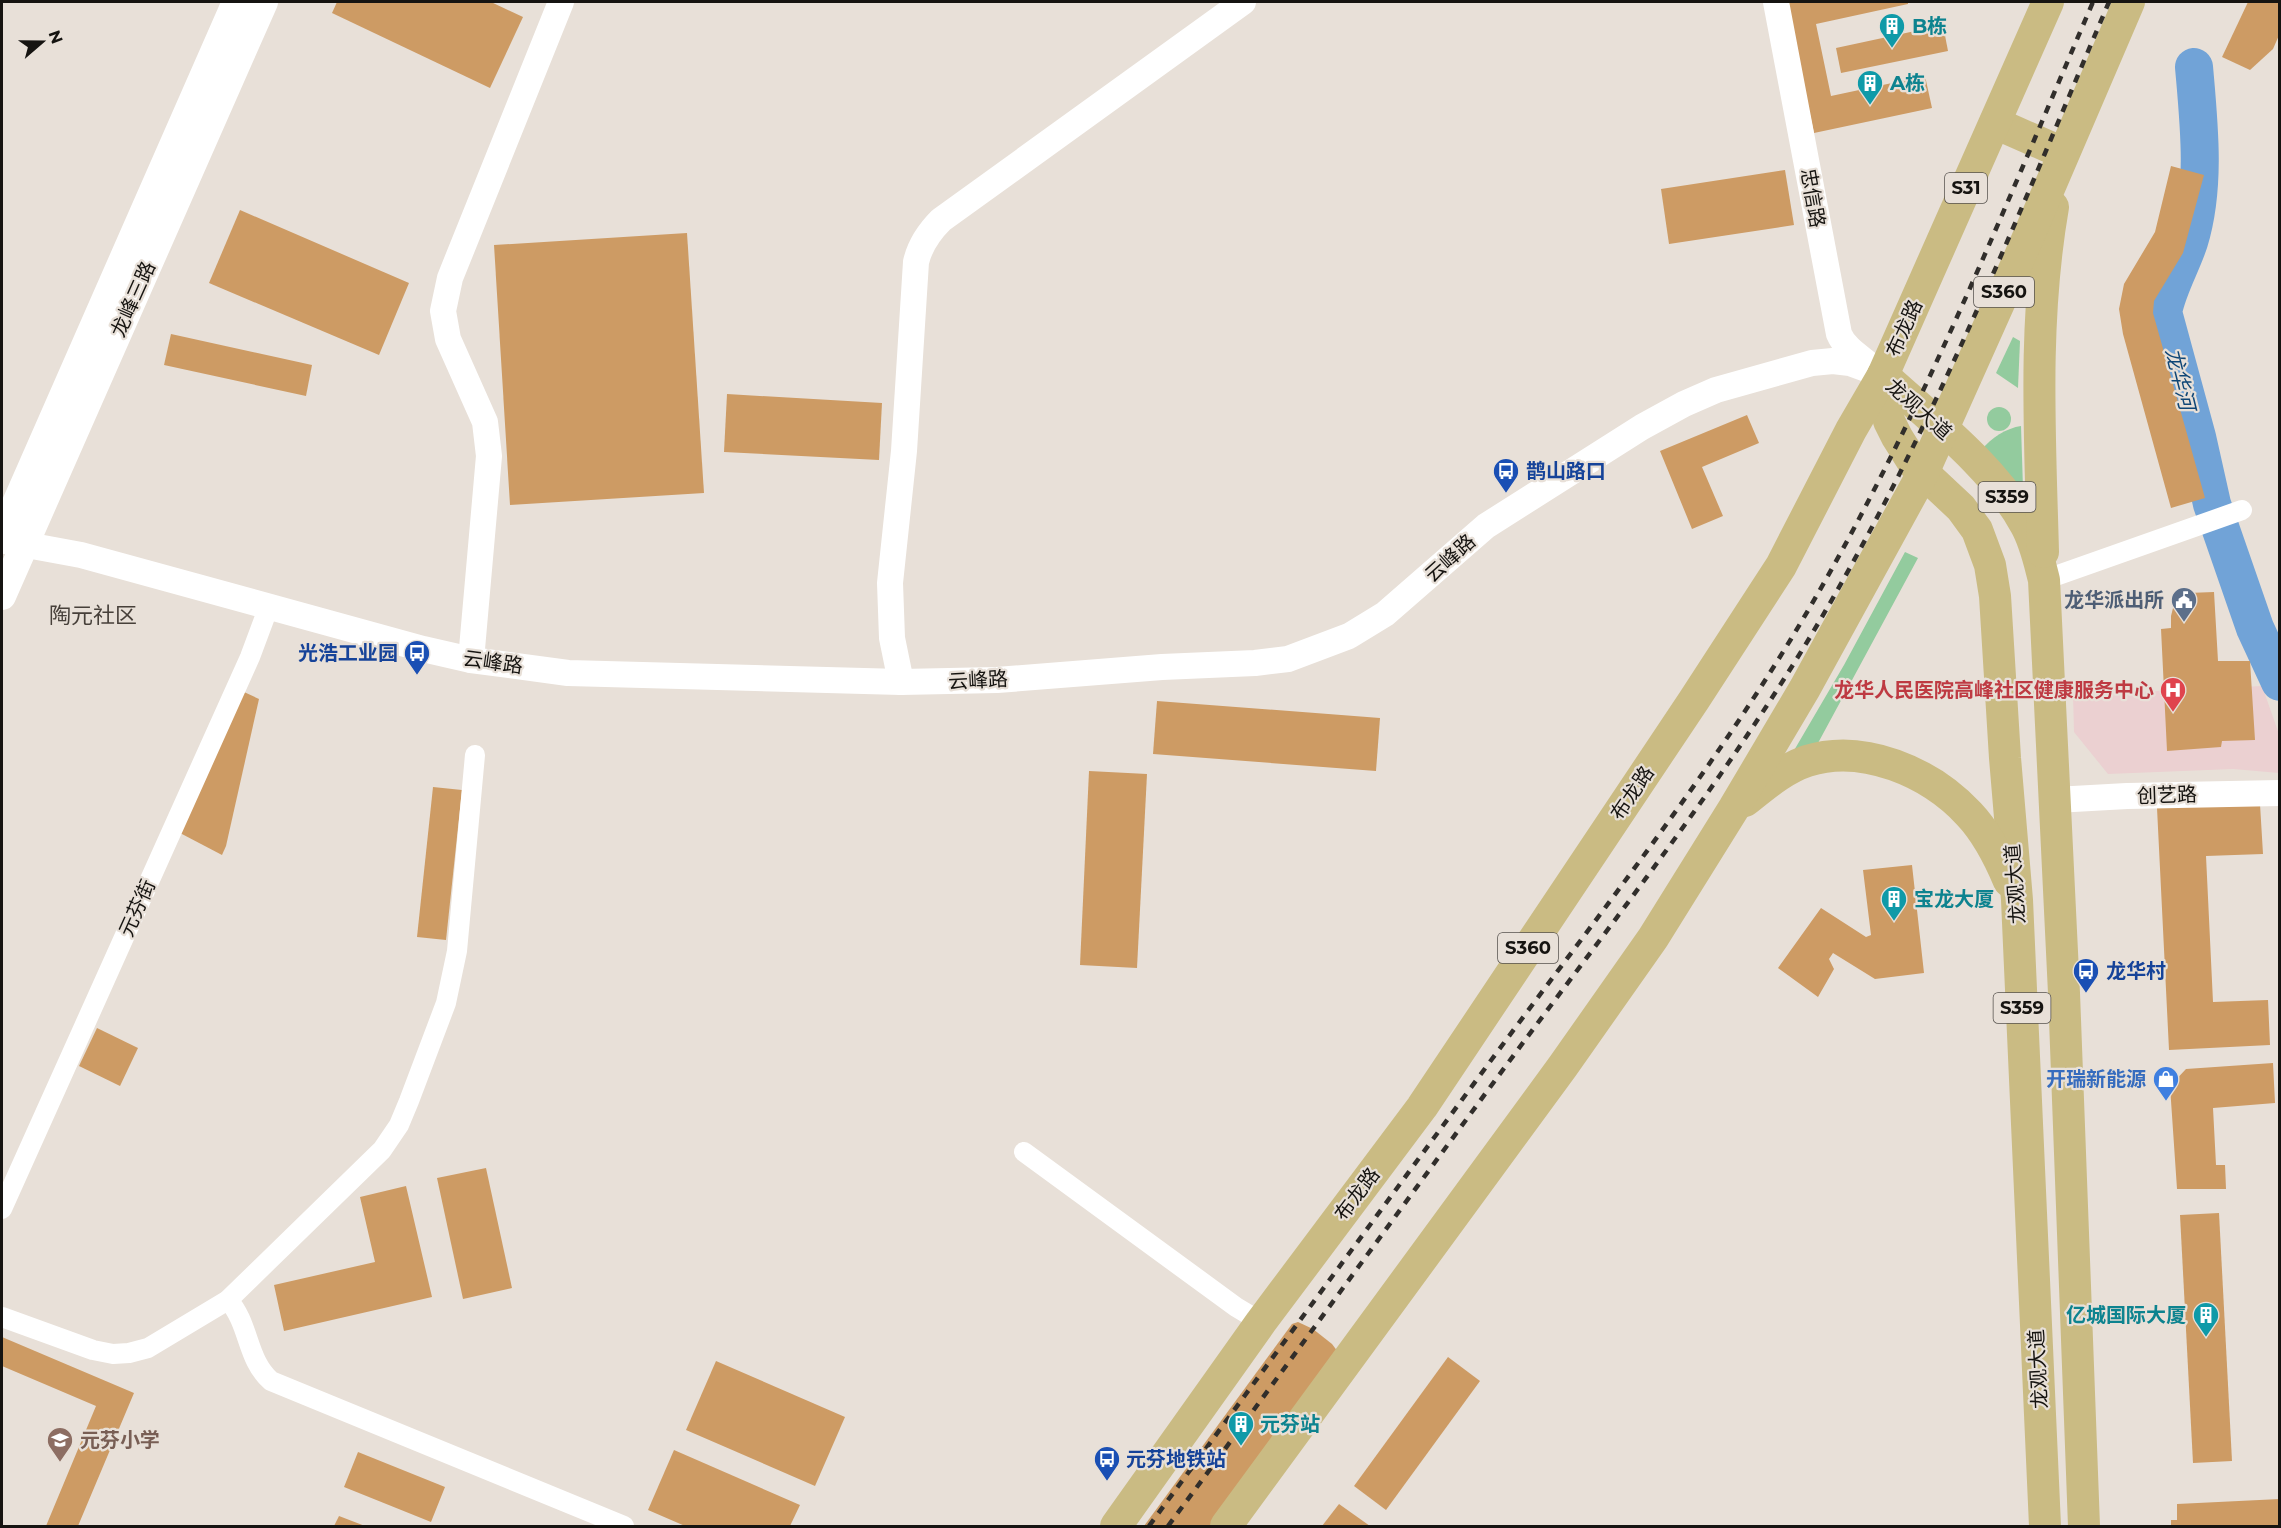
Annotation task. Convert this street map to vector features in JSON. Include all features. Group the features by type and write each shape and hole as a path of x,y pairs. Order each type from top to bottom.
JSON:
{"main road":[{"name":"龙峰三路","path":"131,272 236,2"},
{"name":"布龙路","path":"1116,1527 1261,1322 1422,1107 1781,566 1851,430 1883,375 2048,2"},
{"path":"2044,580 2038,404 2039,319 2049,231 2063,153 2128,2"},
{"name":"龙峰三路","path":"2,596 9,540 131,272 259,14"},
{"path":"1995,123 2063,153"},
{"name":"S360","path":"1226,1527 1563,1066 1653,938 1734,808 1805,688 1923,473 2017,263 2063,153"},
{"name":"龙观大道","path":"1883,375 1995,482 2019,514 2035,545 2044,580 2084,1527"},
{"name":"龙观大道","path":"1883,375 1883,394 1890,421 1902,446 1923,473 1961,508 1972,522 1982,540 1993,579 2005,758 2018,900 2045,1527"},
{"path":"1734,808 1786,770 1805,762 1825,757 1859,756 1897,766 1936,787 1969,814 1994,848 2018,900"}],"street":[{"path":"259,14 276,2"},
{"path":"471,660 489,456 485,422 448,339 443,311 450,278 561,2"},
{"path":"901,682 892,638 890,583 904,452 916,262 920,248 928,233 941,220 1243,2"},
{"name":"忠信路","path":"1776,2 1839,334 1842,342 1849,349 1883,375"},
{"name":"云峰路","path":"9,540 81,555 423,649 471,660 568,673 901,682 997,680 1151,668 1255,663 1288,659 1349,636 1385,614 1419,587 1453,553 1486,526 1625,437 1684,404 1716,390 1812,363 1833,361 1850,363 1883,375"},
{"path":"2044,580 2240,511"},
{"name":"元芬街","path":"2,1209 250,657 269,606"},
{"path":"2,1317 93,1350 113,1354 148,1348 228,1300 382,1150 399,1125 446,1003 457,951 475,755"},
{"name":"创艺路","path":"2055,800 2280,793"},
{"path":"1024,1152 1236,1307 1261,1322"},
{"path":"228,1300 242,1319 258,1367 271,1381 624,1527"}],"shaded area":[{"name":"龙华人民医院高峰社区健康服务中心","path":"2262,686 2279,734 2279,773 2233,769 2108,774 2074,732 2073,695"}],"green space":[{"path":"2013,337 2020,341 2018,388 1996,373"},
{"path":"1999,407 2004,408 2010,414 2010,424 2004,430 1999,431 1994,430 1988,424 1987,419 1988,414 1994,408"},
{"path":"2021,426 2023,488 2020,491 1982,450 1999,434"},
{"path":"1905,552 1918,558 1811,756 1789,759 1844,665"}],"building":[{"path":"337,2 491,2 523,17 490,88 332,13"},
{"path":"1786,2 1908,2 1908,4 1816,24 1831,96 1925,76 1932,108 1814,133"},
{"path":"2248,2 2280,2 2280,33 2273,49 2250,70 2222,57"},
{"name":"B栋","path":"1943,25 1948,51 1841,73 1836,48"},
{"path":"2171,166 2204,175 2183,253 2154,301 2153,313 2205,498 2171,508 2123,334 2119,309 2124,284 2155,232"},
{"path":"1785,170 1794,225 1669,244 1661,189"},
{"path":"240,210 409,283 379,355 209,283"},
{"path":"687,233 704,493 510,505 494,245"},
{"path":"171,334 312,365 306,396 164,365"},
{"path":"727,394 882,403 879,460 724,452"},
{"path":"1747,415 1759,443 1702,467 1723,516 1692,529 1660,451"},
{"path":"2214,592 2218,661 2250,661 2255,740 2222,741 2221,747 2167,751 2161,629 2171,628 2174,604 2180,596 2188,593"},
{"path":"244,692 259,699 226,846 222,855 180,833"},
{"path":"1157,701 1380,718 1376,771 1153,754"},
{"path":"1089,771 1147,774 1137,968 1080,965"},
{"path":"433,787 462,790 446,940 417,937"},
{"path":"2260,804 2263,854 2206,856 2213,1002 2268,1000 2270,1045 2169,1050 2157,808"},
{"name":"宝龙大厦","path":"1912,865 1924,973 1875,979 1833,953 1829,959 1834,969 1818,997 1778,968 1821,908 1866,937 1871,935 1863,870"},
{"path":"97,1028 138,1048 120,1086 79,1066"},
{"path":"2273,1063 2275,1103 2213,1108 2216,1165 2225,1165 2226,1189 2177,1189 2170,1086 2186,1069"},
{"path":"486,1168 512,1288 463,1299 437,1178"},
{"path":"406,1186 432,1297 284,1331 274,1285 375,1262 360,1197"},
{"name":"亿城国际大厦","path":"2219,1213 2232,1461 2193,1463 2180,1215"},
{"name":"元芬站","path":"1298,1322 1313,1329 1332,1344 1341,1356 1219,1526 1144,1526 1292,1324"},
{"path":"2,1337 134,1393 78,1526 46,1526 96,1406 2,1366"},
{"path":"1448,1357 1480,1381 1386,1510 1354,1486"},
{"path":"716,1361 845,1417 815,1486 686,1430"},
{"path":"674,1450 800,1505 790,1526 685,1526 648,1510"},
{"path":"358,1452 445,1487 431,1522 344,1487"},
{"path":"2280,1499 2280,1526 2171,1526 2171,1520 2177,1520 2177,1504"},
{"path":"1339,1504 1370,1526 1322,1526"},
{"path":"339,1516 365,1526 334,1526"}],"waterway":[{"name":"龙华河","path":"2194,67 2200,155 2198,199 2189,242 2163,312 2197,437 2212,504 2255,628 2280,682"}],"railway":[{"path":"1149,1526 1684,800 1791,639 1877,485 1916,406 1989,245 2093,2"},
{"path":"1168,1526 1697,808 1804,647 1849,570 1930,411 2004,248 2109,2"}],"place":[{"name":"B栋","path":"1892,49"},
{"name":"A栋","path":"1870,106"},
{"name":"鹊山路口","path":"1506,494"},
{"name":"龙华派出所","path":"2184,623"},
{"name":"光浩工业园","path":"417,676"},
{"name":"龙华人民医院高峰社区健康服务中心","path":"2173,713"},
{"name":"宝龙大厦","path":"1894,922"},
{"name":"龙华村","path":"2086,994"},
{"name":"开瑞新能源","path":"2166,1102"},
{"name":"亿城国际大厦","path":"2206,1338"},
{"name":"元芬站","path":"1241,1447"},
{"name":"元芬小学","path":"60,1463"},
{"name":"元芬地铁站","path":"1107,1482"}],"district":[{"name":"陶元社区","path":"93,615"}]}
